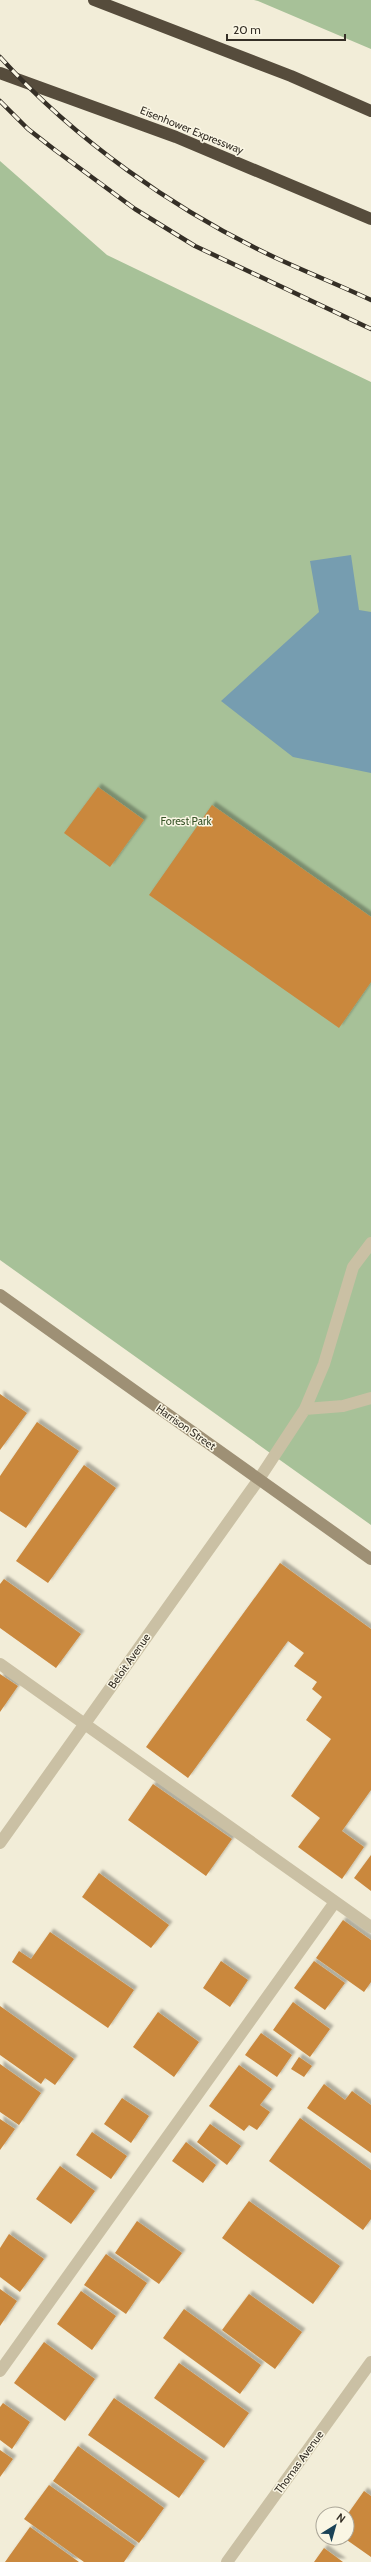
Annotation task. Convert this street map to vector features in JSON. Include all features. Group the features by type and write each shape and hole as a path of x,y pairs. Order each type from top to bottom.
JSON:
{"highway":[{"path":"94,0 291,76 371,112"},
{"name":"Eisenhower Expressway","path":"0,73 176,137 371,219"}],"street":[{"name":"Beloit Avenue","path":"0,1842 259,1479 305,1409 324,1364 353,1267 371,1243"},
{"name":"Harrison Street","path":"0,1295 371,1559"},
{"path":"305,1409 343,1406 371,1398"},
{"path":"0,1664 371,1927"},
{"path":"0,2371 335,1902"},
{"name":"Thomas Avenue","path":"227,2562 371,2362"}],"green space":[{"path":"254,0 371,0 371,49 258,1"},
{"name":"Forest Park","path":"0,161 107,255 371,382 371,1525 0,1260"}],"water":[{"path":"351,555 359,610 371,612 371,773 293,757 221,701 319,612 310,561"}],"building":[{"path":"98,787 144,820 110,867 64,833"},
{"path":"212,805 371,917 371,982 339,1028 149,895"},
{"path":"0,1394 27,1413 0,1450"},
{"path":"37,1422 79,1451 26,1528 0,1511 0,1476"},
{"path":"84,1465 116,1488 48,1583 16,1561"},
{"path":"280,1563 371,1629 371,1790 342,1831 364,1847 342,1879 298,1847 320,1818 291,1796 331,1739 306,1720 322,1697 312,1689 317,1682 294,1666 304,1653 288,1641 188,1778 146,1747"},
{"path":"4,1579 81,1634 56,1668 0,1628 0,1584"},
{"path":"0,1674 18,1686 0,1712"},
{"path":"153,1784 232,1839 206,1876 128,1820"},
{"path":"371,1855 371,1891 354,1878"},
{"path":"99,1873 169,1925 151,1948 82,1897"},
{"path":"343,1920 371,1940 371,1982 364,1992 316,1958"},
{"path":"50,1932 134,1990 108,2028 12,1962 19,1951 31,1959"},
{"path":"221,1961 248,1980 230,2007 203,1988"},
{"path":"314,1961 345,1983 325,2010 294,1988"},
{"path":"293,2002 330,2029 310,2057 273,2030"},
{"path":"0,2006 74,2059 55,2085 45,2078 41,2084 0,2055"},
{"path":"158,2012 199,2042 174,2077 133,2047"},
{"path":"261,2033 292,2055 277,2077 245,2055"},
{"path":"299,2057 312,2066 304,2077 291,2069"},
{"path":"0,2064 41,2093 19,2125 0,2112"},
{"path":"239,2065 272,2089 260,2105 270,2112 257,2130 249,2125 244,2131 209,2106"},
{"path":"324,2084 345,2100 352,2091 371,2105 371,2153 307,2108"},
{"path":"122,2098 149,2116 131,2143 104,2124"},
{"path":"300,2118 371,2170 371,2219 363,2230 269,2161"},
{"path":"0,2119 15,2129 0,2150"},
{"path":"210,2124 241,2146 227,2165 197,2142"},
{"path":"92,2132 127,2156 111,2179 76,2155"},
{"path":"186,2142 216,2165 203,2183 172,2161"},
{"path":"60,2166 95,2191 71,2224 36,2199"},
{"path":"249,2201 340,2266 313,2304 222,2238"},
{"path":"137,2221 182,2253 159,2284 115,2253"},
{"path":"9,2234 44,2259 20,2292 0,2277 0,2248"},
{"path":"106,2254 147,2283 126,2314 84,2285"},
{"path":"0,2289 17,2301 0,2326"},
{"path":"81,2291 116,2316 92,2350 57,2324"},
{"path":"249,2294 302,2332 275,2369 222,2330"},
{"path":"184,2309 261,2365 240,2394 163,2338"},
{"path":"44,2342 95,2379 65,2421 14,2383"},
{"path":"179,2363 249,2413 224,2448 154,2398"},
{"path":"114,2398 205,2461 179,2498 88,2435"},
{"path":"3,2403 30,2422 12,2449 0,2440 0,2407"},
{"path":"78,2446 164,2508 139,2543 53,2481"},
{"path":"0,2450 13,2459 0,2477"},
{"path":"49,2485 135,2546 124,2562 84,2562 24,2519"},
{"path":"364,2491 371,2496 371,2557 355,2546 355,2506 353,2506"},
{"path":"30,2527 79,2562 5,2562"},
{"path":"324,2548 343,2562 314,2562"}],"railway":[{"path":"0,57 29,87 93,144 163,195 199,217 274,257 371,300"},
{"path":"0,101 28,129 55,150 135,209 195,246 371,329"}]}
